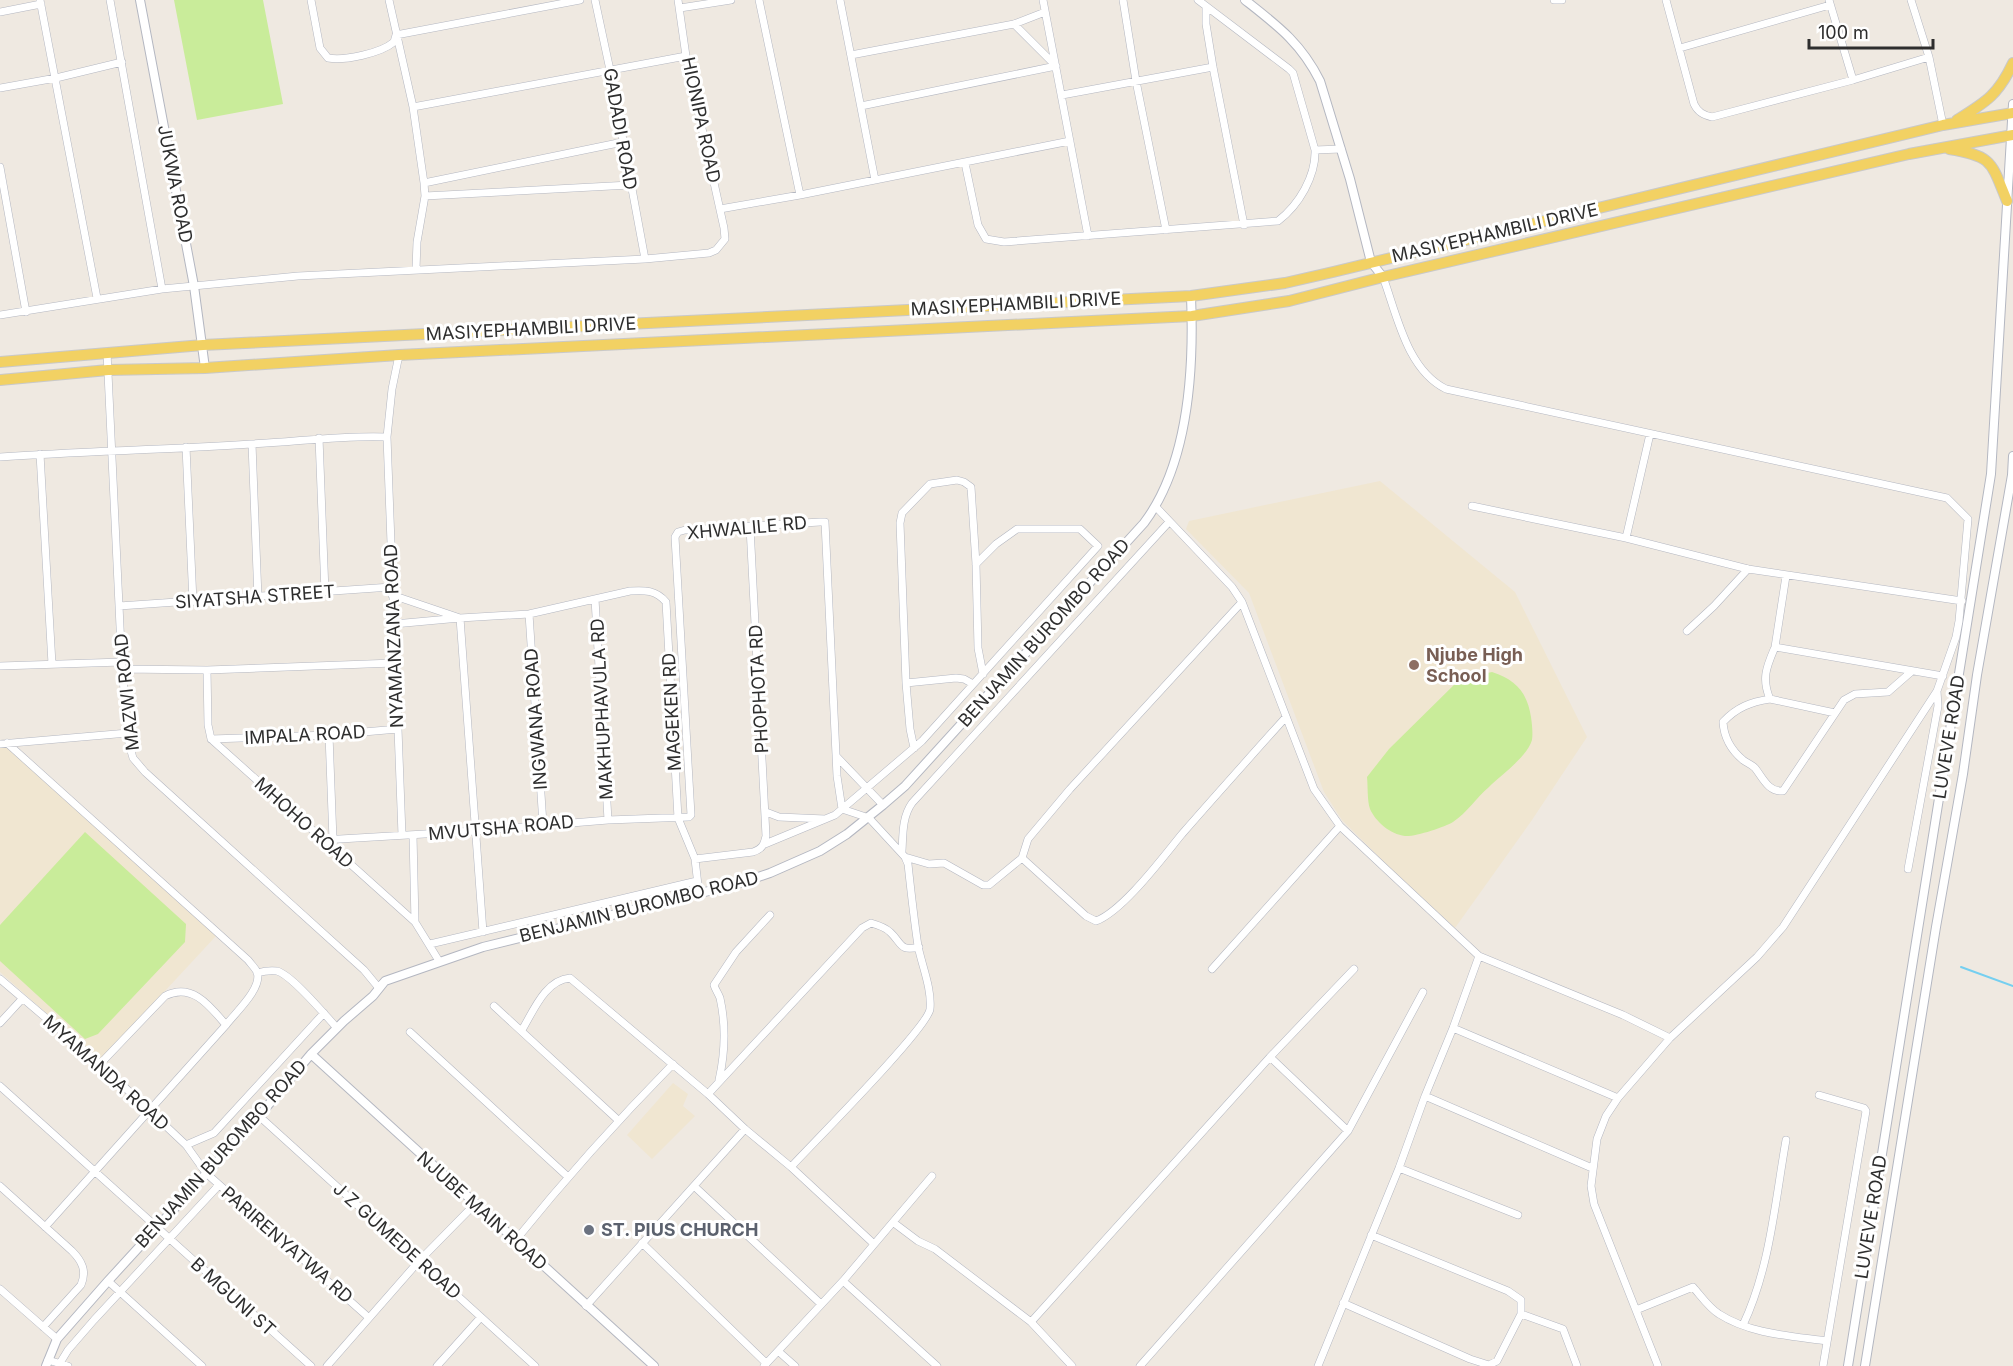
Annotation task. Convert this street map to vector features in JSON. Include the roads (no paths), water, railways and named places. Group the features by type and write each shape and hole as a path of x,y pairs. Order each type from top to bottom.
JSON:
{"main road":[{"path":"1947,124 1973,110 1997,91 2013,63"},
{"name":"MASIYEPHAMBILI DRIVE","path":"0,362 203,345 1191,296 1285,283 1947,124 2013,113"},
{"name":"MASIYEPHAMBILI DRIVE","path":"0,380 108,370 205,369 399,355 1192,316 1289,301 1383,277 1942,148 2012,135"},
{"path":"1942,148 1969,152 1989,162 2007,201"}],"street":[{"path":"110,0 162,289"},
{"name":"JUKWA ROAD","path":"140,0 194,286 205,369"},
{"path":"311,0 320,48 328,58 338,59 383,50 394,42 396,35"},
{"path":"389,0 412,107 424,183 425,196 417,242 416,269"},
{"path":"396,35 580,0"},
{"name":"GADADI ROAD","path":"595,0 645,259"},
{"name":"HIONIPA ROAD","path":"645,259 709,254 716,250 725,239 686,56 678,0"},
{"path":"680,8 731,0"},
{"path":"759,0 800,195"},
{"path":"840,0 875,180"},
{"path":"1043,0 1088,236"},
{"path":"1123,0 1136,81 1166,230"},
{"path":"965,163 978,225 986,239 1004,242 1244,225 1278,221 1287,215 1300,198 1316,162 1315,150 1293,73 1198,0"},
{"path":"1245,0 1289,35 1314,68 1341,149 1371,262 1383,277 1411,352 1423,372 1435,384 1446,389 1947,498 1968,519 1962,601 1956,638 1937,691 1783,927 1765,950 1670,1038 1618,1098 1601,1126 1592,1168 1591,1186 1594,1204 1658,1366"},
{"path":"1554,0 1562,0"},
{"path":"1666,0 1694,104 1701,114 1712,117 1853,80 1929,57"},
{"path":"1911,0 1947,124"},
{"path":"0,12 41,2 97,298"},
{"path":"1680,48 1829,2 1853,80"},
{"path":"1206,7 1206,24 1213,67 1244,225"},
{"path":"851,55 1014,24 1045,12"},
{"path":"1014,24 1056,66"},
{"path":"412,107 686,56"},
{"path":"0,87 56,78 122,62"},
{"path":"861,106 1056,66"},
{"path":"1062,95 1213,67"},
{"name":"LUVEVE ROAD","path":"1848,1366 1991,474 2013,104"},
{"path":"720,208 800,195 1070,141"},
{"path":"424,183 623,142"},
{"path":"1315,150 1341,149"},
{"path":"0,167 26,312"},
{"path":"425,196 630,185"},
{"path":"0,315 162,289 298,276 645,259"},
{"name":"BENJAMIN BUROMBO ROAD","path":"47,1363 57,1339 155,1227 259,1116 311,1054 386,981 483,946 741,883 797,862 820,851 869,818 905,786 1156,507 1175,459 1184,419 1191,365 1191,296"},
{"name":"MAZWI ROAD","path":"107,352 122,666 130,751 139,766 364,970 378,987 386,981"},
{"name":"NYAMANZANA ROAD","path":"399,355 392,389 387,437 391,591 402,835"},
{"path":"1626,538 1650,434"},
{"path":"0,457 252,444 319,438 387,437"},
{"path":"319,438 325,592"},
{"path":"252,444 258,598"},
{"path":"186,447 193,602"},
{"path":"40,454 52,664"},
{"name":"LUVEVE ROAD","path":"1865,1366 1963,774 1979,663 2013,475 2013,456"},
{"path":"914,747 906,683 900,519 930,484 957,480 971,488 978,648 983,674"},
{"path":"1472,506 1626,538 1786,576 1962,601"},
{"path":"1156,507 1232,587 1242,602 1314,789 1340,826 1479,956 1623,1015 1670,1038"},
{"name":"XHWALILE RD","path":"678,818 691,815 675,537 678,532 685,530 825,522 838,792 842,808"},
{"path":"903,854 904,819 912,803 1169,522"},
{"name":"PHOPHOTA RD","path":"750,527 766,812 762,847"},
{"path":"695,859 742,854 829,819 929,734 1098,546 1080,529 1017,529 996,544 976,564"},
{"path":"1687,631 1714,606 1748,568"},
{"path":"1770,699 1765,686 1766,673 1775,647 1786,576"},
{"name":"MAGEKEN RD","path":"595,599 630,591 647,590 666,602 678,818 695,859 699,894"},
{"path":"391,591 460,618"},
{"name":"SIYATSHA STREET","path":"119,606 325,592 391,591"},
{"path":"393,624 529,614 595,599"},
{"name":"MAKHUPHAVULA RD","path":"595,599 608,820"},
{"path":"903,854 929,864 944,863 983,885 989,885 1022,858 1024,845 1028,839 1070,789 1242,602"},
{"name":"INGWANA ROAD","path":"529,614 543,824"},
{"path":"460,618 483,932"},
{"path":"1775,647 1943,676"},
{"path":"0,666 52,664 207,670 394,663"},
{"path":"207,670 208,725 211,739"},
{"path":"1834,713 1770,699 1751,702 1727,718 1723,722 1723,728 1733,750 1754,768 1770,788 1778,792 1783,791 1809,755 1834,713 1851,695 1888,692 1912,671"},
{"path":"906,683 956,678 973,684"},
{"path":"1908,869 1938,706 1937,691"},
{"path":"1022,858 1086,916 1096,921 1105,918 1162,858 1286,717"},
{"name":"IMPALA ROAD","path":"211,739 329,735 398,729"},
{"path":"4,743 128,733"},
{"path":"329,735 333,840"},
{"name":"MHOHO ROAD","path":"211,739 415,921 440,960"},
{"path":"4,743 249,960 257,973 258,980 255,991 226,1025 45,1227"},
{"path":"837,757 883,805"},
{"path":"791,1167 890,1062 930,1012 918,947 908,864 903,854 869,818 842,808"},
{"path":"766,812 779,818 829,819"},
{"name":"MVUTSHA ROAD","path":"323,840 475,831 543,824 678,818"},
{"path":"1212,969 1340,826"},
{"path":"413,835 415,921"},
{"path":"430,944 698,880"},
{"path":"718,1083 724,1055 723,1030 719,996 714,985 725,965 770,915"},
{"path":"708,1094 852,936 862,928 871,923 880,926 889,931 906,949 918,947"},
{"path":"1318,1366 1399,1168 1479,956"},
{"path":"1031,1322 1270,1057 1354,969"},
{"path":"257,973 267,971 283,974 337,1028"},
{"path":"522,1030 545,992 557,982 570,978 674,1064 874,1244"},
{"name":"MYAMANDA ROAD","path":"0,979 100,1064 186,1145 206,1173"},
{"path":"100,1064 165,996 174,991 191,992 210,1007 226,1025"},
{"path":"1140,1366 1348,1131 1423,992"},
{"path":"0,1023 22,999"},
{"path":"494,1006 618,1120"},
{"path":"186,1145 214,1133 324,1013"},
{"path":"1453,1028 1618,1098"},
{"path":"410,1032 567,1176"},
{"name":"NJUBE MAIN ROAD","path":"311,1054 654,1366"},
{"path":"1270,1057 1348,1131"},
{"path":"514,1240 567,1176 618,1120 674,1064"},
{"name":"B MGUNI ST","path":"0,1086 311,1366"},
{"path":"1819,1095 1864,1108 1866,1111 1823,1366"},
{"path":"1425,1096 1592,1168"},
{"name":"J Z GUMEDE ROAD","path":"259,1116 535,1366"},
{"path":"586,1306 746,1129"},
{"path":"1743,1325 1761,1278 1786,1140"},
{"path":"1399,1168 1518,1215"},
{"name":"PARIRENYATWA RD","path":"206,1173 368,1317"},
{"path":"642,1243 765,1364 843,1281 932,1176"},
{"path":"47,1363 64,1365 68,1350 219,1185"},
{"path":"0,1186 78,1257 82,1264 84,1278 81,1285 43,1327"},
{"path":"694,1186 821,1304"},
{"path":"327,1366 419,1261 475,1204"},
{"path":"894,1223 918,1241 935,1250 1031,1322 1072,1366"},
{"path":"1343,1303 1468,1363 1489,1365 1497,1361 1521,1314 1521,1300 1508,1291 1371,1235"},
{"path":"108,1281 202,1366"},
{"path":"843,1281 937,1366"},
{"path":"1636,1310 1693,1287 1716,1313 1743,1325 1786,1336 1827,1341"},
{"path":"0,1289 57,1339"},
{"path":"1521,1314 1563,1329 1577,1366"},
{"path":"437,1366 482,1317"},
{"path":"778,1351 795,1366"}],"waterway":[{"path":"1961,967 2013,986"}],"place":[{"name":"Njube High School","path":"1414,665"},
{"name":"ST. PIUS CHURCH","path":"589,1230"}]}
